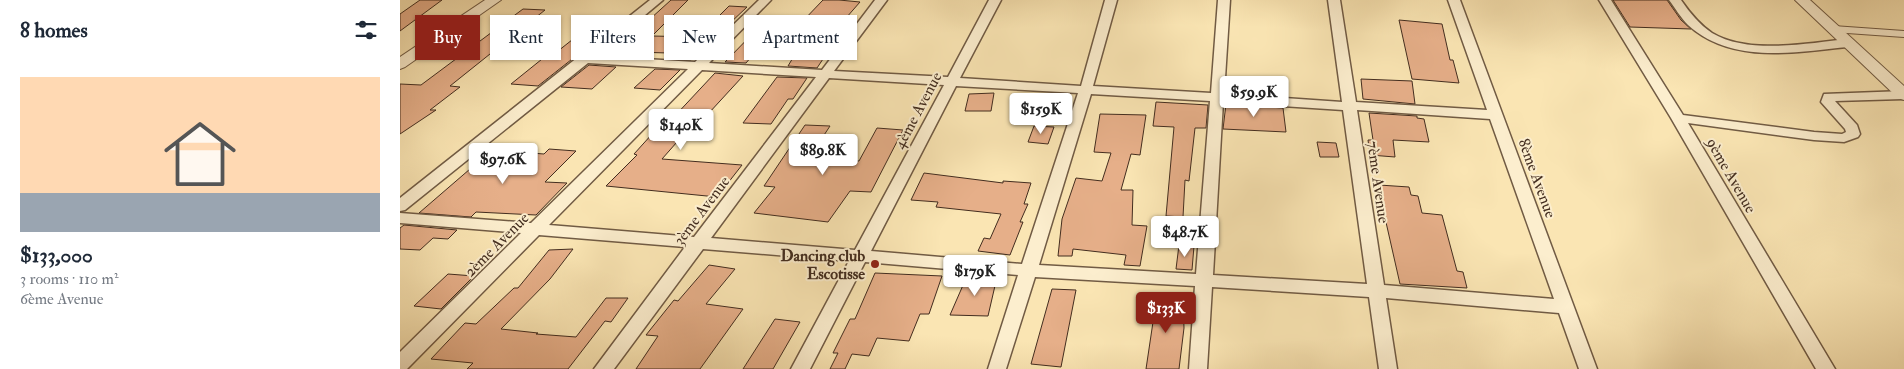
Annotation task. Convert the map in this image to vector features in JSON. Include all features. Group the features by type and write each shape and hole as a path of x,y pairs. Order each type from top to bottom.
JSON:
{"street":[{"path":"400,64 494,0"},
{"path":"639,15 657,0"},
{"name":"2ème Avenue","path":"400,364 765,0"},
{"name":"3ème Avenue","path":"603,369 881,0"},
{"name":"4ème Avenue","path":"800,369 996,0"},
{"path":"997,369 1027,270 1086,90 1111,0"},
{"path":"1198,369 1206,280 1216,98 1224,0"},
{"name":"7ème Avenue","path":"1334,0 1388,369"},
{"name":"8ème Avenue","path":"1454,0 1588,369"},
{"name":"9ème Avenue","path":"1605,0 1678,118 1826,369"},
{"path":"1675,0 1698,28 1717,40 1735,47 1754,50 1848,43"},
{"path":"1802,0 1904,95"},
{"path":"400,206 585,60"},
{"path":"602,60 1497,115"},
{"path":"1678,118 1814,136 1844,138 1853,134 1852,128 1828,102 1829,97 1904,95"},
{"path":"400,218 1027,270 1378,291 1565,307"}],"lane":[{"path":"1834,29 1904,34"}],"building":[{"path":"420,0 442,0 422,15 415,15 415,20 400,31 400,14"},
{"path":"671,0 688,0 673,15 664,15 664,24 654,34 654,15"},
{"path":"823,0 860,2 849,15 809,15"},
{"path":"1613,0 1667,0 1681,20 1691,29 1630,27"},
{"path":"729,6 747,7 734,19 734,15 720,15"},
{"path":"523,9 545,10 539,15 515,15"},
{"path":"1399,20 1442,24 1450,60 1453,60 1459,83 1412,79"},
{"path":"490,34 490,54 450,86 460,87 430,110 436,110 400,134 400,84 421,85 455,60 480,60 480,41"},
{"path":"654,36 664,36 664,53 654,53"},
{"path":"571,41 571,60 538,86 511,84 541,60 561,60 561,49"},
{"path":"744,42 744,60 749,60 746,63 725,62 727,60 734,60 734,53"},
{"path":"792,60 822,60 817,68 788,66"},
{"path":"589,65 616,67 592,89 561,87"},
{"path":"655,69 680,70 660,90 634,88"},
{"path":"715,73 743,76 697,126 692,125 662,159 742,165 717,197 606,186 637,155 634,154 653,133 658,134"},
{"path":"777,77 807,78 793,99 788,99 771,124 743,123"},
{"path":"1361,79 1412,81 1415,104 1363,99"},
{"path":"994,93 991,111 965,111 969,94"},
{"path":"1156,102 1208,105 1206,128 1195,128 1189,181 1185,180 1183,217 1166,216 1174,127 1153,126"},
{"path":"1226,104 1283,108 1286,132 1223,129"},
{"path":"1369,113 1417,116 1417,118 1424,119 1429,142 1393,140 1395,157 1370,155 1368,140 1373,140"},
{"path":"1100,114 1146,115 1140,155 1131,154 1121,190 1133,190 1132,225 1147,226 1140,266 1124,265 1126,255 1073,249 1072,256 1058,256 1062,219 1076,178 1102,181 1111,153 1094,152"},
{"path":"805,125 830,126 809,158 859,161 877,128 903,130 871,192 850,191 828,222 754,213 775,187 764,186"},
{"path":"1034,126 1054,127 1048,144 1028,142"},
{"path":"1317,142 1336,143 1339,157 1320,157"},
{"path":"549,149 576,151 545,182 567,183 536,215 476,212 471,217 419,213 492,150 544,154"},
{"path":"924,173 1003,183 1003,181 1031,183 1024,204 1028,204 1020,222 1023,222 1010,255 978,251 984,238 990,239 1001,214 936,207 938,202 911,200"},
{"path":"1379,185 1409,187 1411,195 1418,196 1422,213 1442,215 1457,271 1463,272 1467,288 1400,284"},
{"path":"404,225 457,230 448,239 433,238 420,250 400,249 400,228"},
{"path":"1179,245 1194,246 1192,270 1176,269"},
{"path":"573,249 550,279 501,329 576,337 606,298 628,298 611,322 605,321 568,369 467,369 473,363 431,359 465,323 476,324 514,288 518,288 549,250"},
{"path":"709,265 735,269 706,304 743,309 700,369 636,369 658,336 646,335 674,300 678,301"},
{"path":"875,273 942,276 929,314 920,314 909,341 877,338 869,356 852,354 845,369 830,369 838,353 833,353 850,319 855,319"},
{"path":"448,274 474,276 441,309 414,306"},
{"path":"967,276 997,277 988,316 950,315"},
{"path":"1052,289 1076,290 1061,367 1031,364"},
{"path":"1152,297 1183,298 1184,328 1179,369 1146,369 1153,322 1151,322"},
{"path":"775,319 800,322 773,369 743,369"}],"place":[{"name":"Dancing club Escotisse","path":"875,264"}]}
